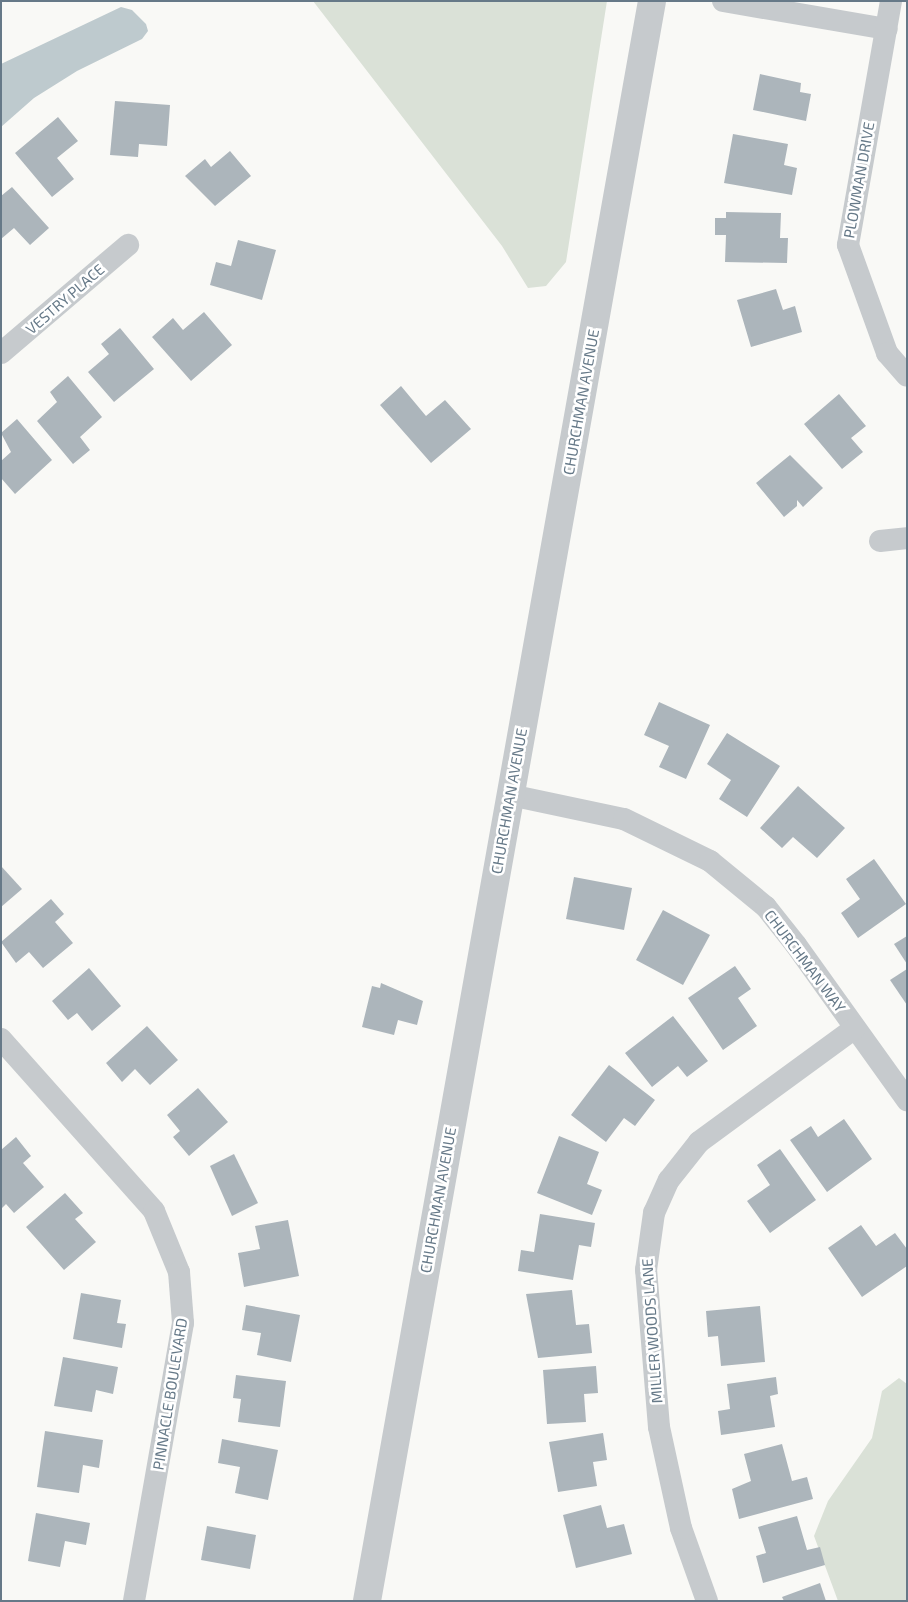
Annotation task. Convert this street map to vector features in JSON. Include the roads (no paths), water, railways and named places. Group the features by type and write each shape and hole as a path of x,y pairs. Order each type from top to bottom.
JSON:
{"street":[{"name":"CHURCHMAN AVENUE","path":"366,1601 652,1"},
{"path":"723,1 887,29"},
{"name":"PLOWMAN DRIVE","path":"892,1 848,245 887,353 907,376"},
{"name":"VESTRY PLACE","path":"1,353 128,245"},
{"path":"880,541 907,538"},
{"name":"CHURCHMAN WAY","path":"510,795 624,819 710,861 766,907 907,1100"},
{"name":"MILLER WOODS LANE","path":"707,1601 681,1528 659,1427 646,1270 654,1213 669,1180 699,1142 855,1028"},
{"name":"PINNACLE BOULEVARD","path":"1,1039 154,1211 179,1272 183,1323 134,1601"}]}
